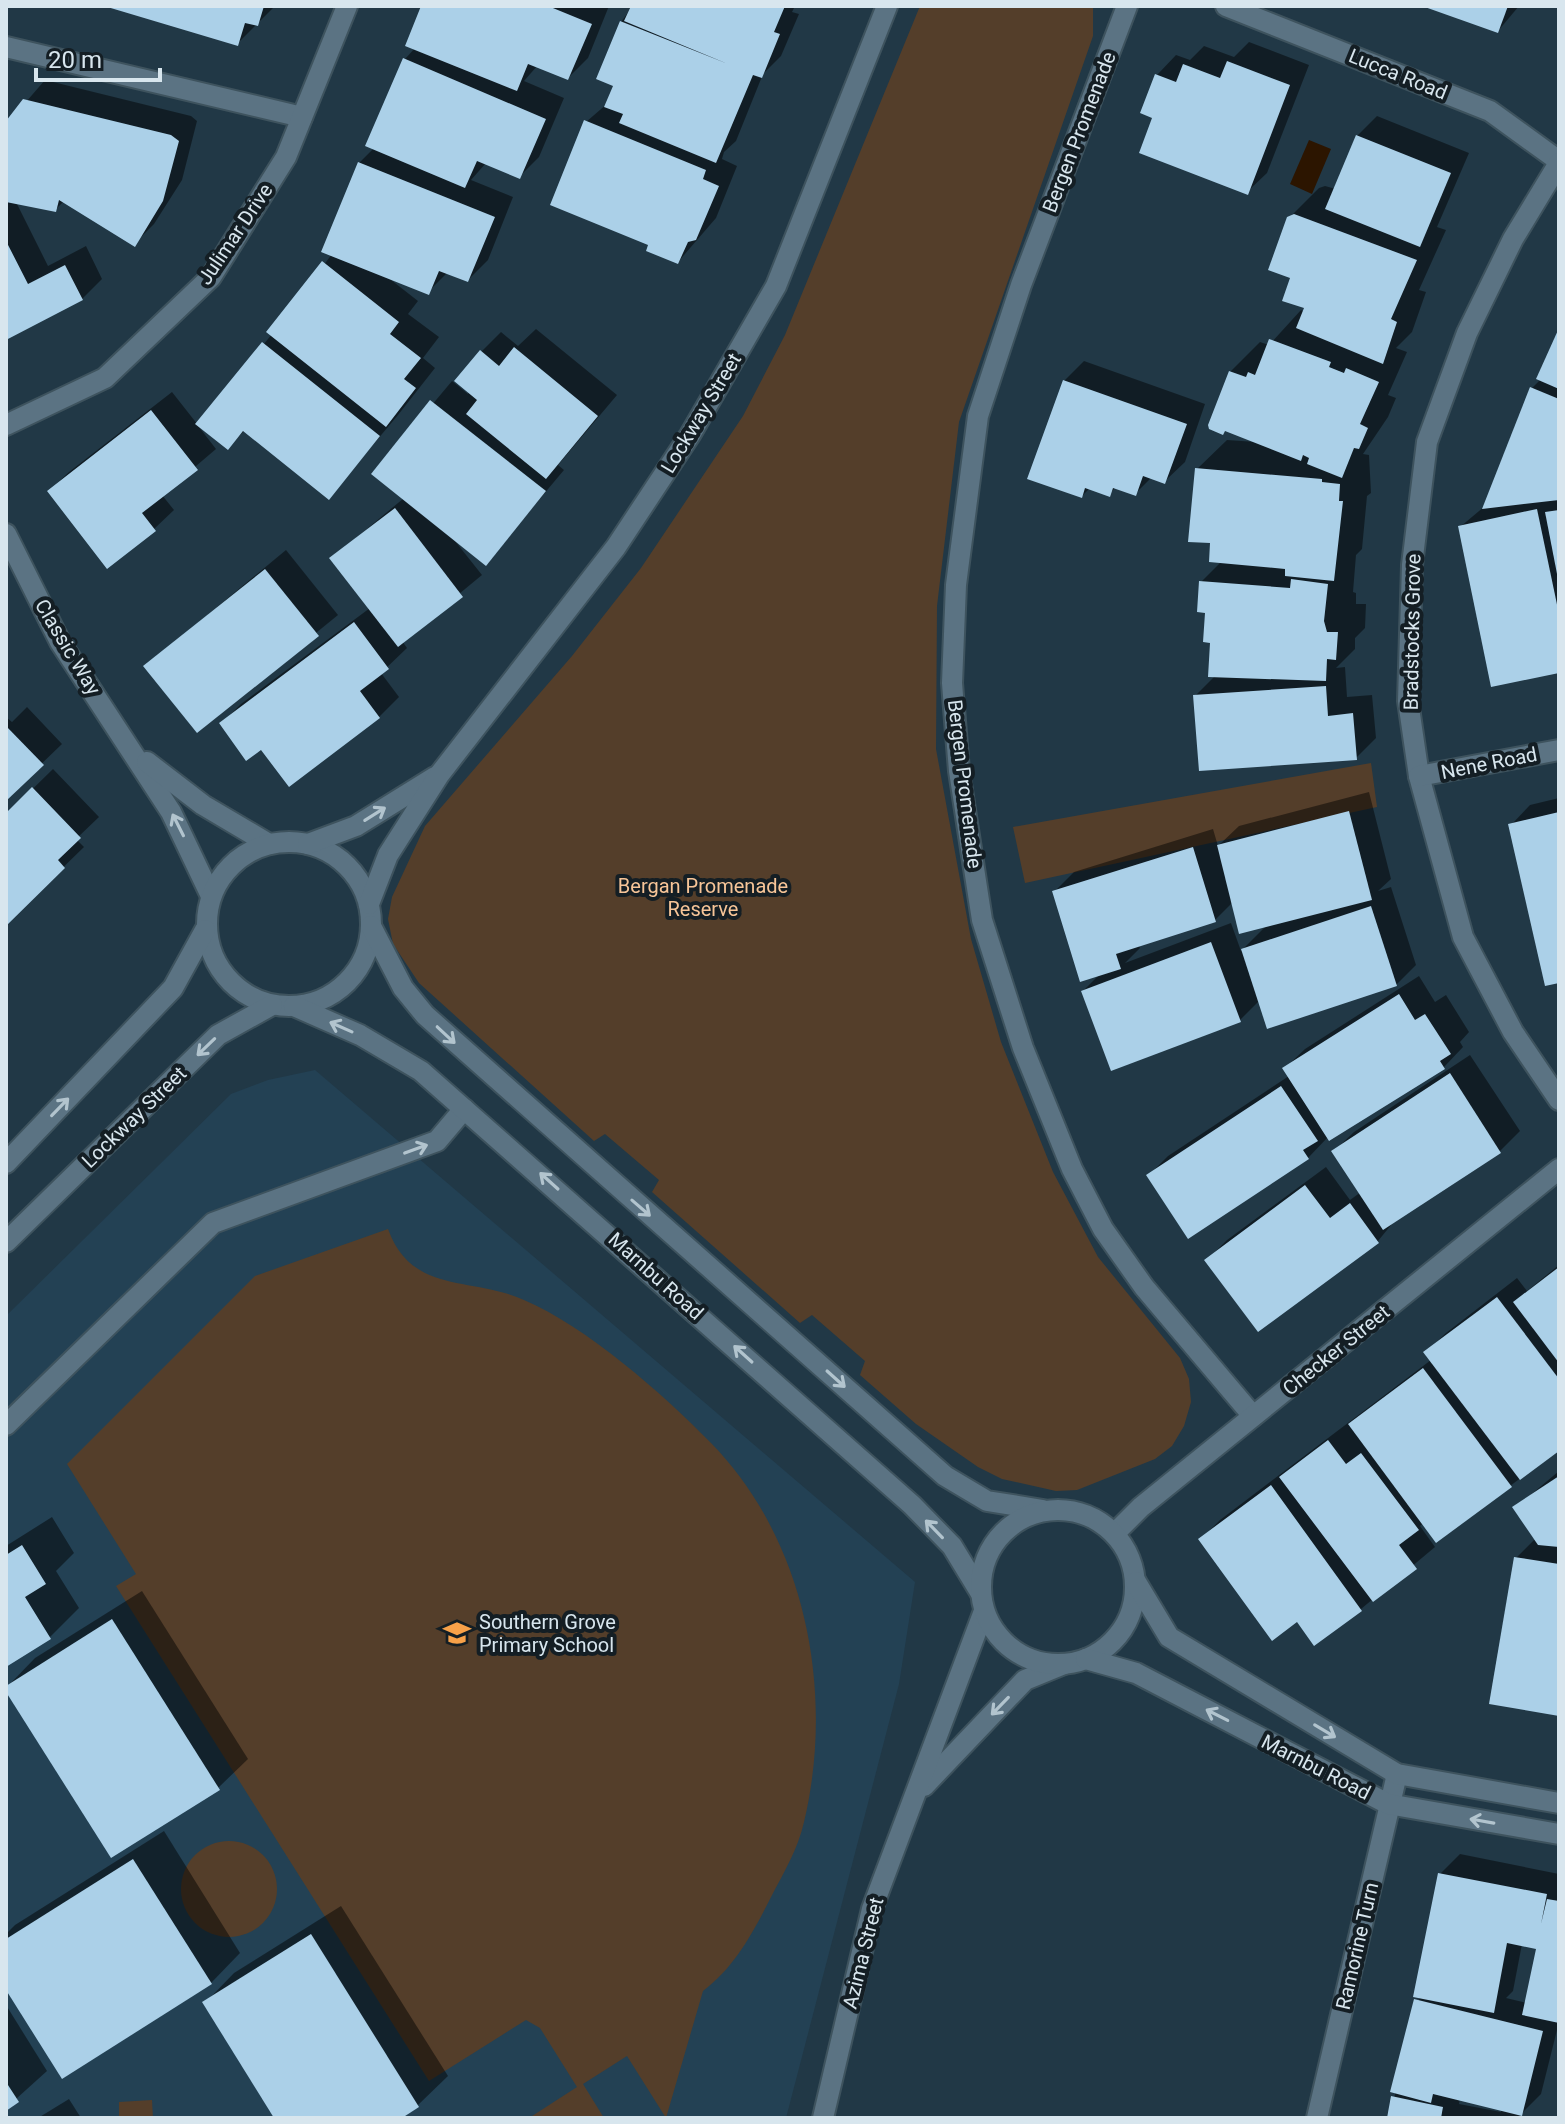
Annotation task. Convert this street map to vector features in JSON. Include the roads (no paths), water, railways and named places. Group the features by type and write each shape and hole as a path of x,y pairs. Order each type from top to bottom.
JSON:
{"street":[{"name":"Julimar Drive","path":"6,425 105,378 211,277 286,157 347,6"},
{"name":"Lockway Street","path":"369,904 388,855 439,775 616,547 690,435 776,286 887,6"},
{"name":"Bergen Promenade","path":"1127,6 1021,285 978,416 956,585 952,683 959,771 982,920 1023,1048 1072,1169 1103,1229 1144,1287 1253,1416"},
{"name":"Lucca Road","path":"1226,6 1490,111 1559,162"},
{"path":"6,47 302,117"},
{"name":"Bradstocks Grove","path":"1559,162 1513,239 1467,333 1427,442 1412,565 1408,701 1419,776 1463,937 1513,1032 1559,1100"},
{"name":"Classic Way","path":"6,534 60,642 137,755 171,812 211,896"},
{"name":"Nene Road","path":"1419,776 1559,750"},
{"name":"Classic Way","path":"137,755 203,805 269,844"},
{"name":"Lockway Street","path":"308,844 356,826 439,775"},
{"path":"6,1163 173,988 205,930 211,896 224,873 244,854 269,844 308,844 329,852 347,866 360,883 369,904 371,926 361,965 348,981 314,1003 294,1006 272,1005 251,998 220,970 205,930"},
{"name":"Marnbu Road","path":"371,926 403,988 425,1015 945,1476 987,1501 1043,1510"},
{"name":"Lockway Street","path":"6,1242 218,1035 272,1005"},
{"name":"Marnbu Road","path":"294,1006 399,1057 464,1109 912,1505 952,1546 982,1602"},
{"path":"6,1425 213,1223 437,1141 464,1109"},
{"name":"Checker Street","path":"1115,1533 1253,1416 1559,1169"},
{"path":"1043,1510 1069,1510 1094,1518 1115,1533 1133,1564 1136,1582 1134,1606 1124,1629 1108,1647 1086,1659 1064,1664 1025,1680 918,1792 982,1602 982,1570 1003,1531 1022,1518 1043,1510"},
{"name":"Marnbu Road","path":"1136,1582 1169,1637 1397,1774 1559,1803"},
{"path":"982,1602 996,1634 1015,1651 1039,1662 1064,1664"},
{"name":"Marnbu Road","path":"1086,1659 1136,1673 1388,1804 1559,1834"},
{"name":"Ramorine Turn","path":"1317,2118 1397,1774"},
{"name":"Azima Street","path":"823,2118 872,1909 893,1847 918,1792"}],"place":[{"name":"Southern Grove Primary School","path":"457,1633"}],"park label":[{"name":"Bergan Promenade Reserve","path":"703,898"}]}
